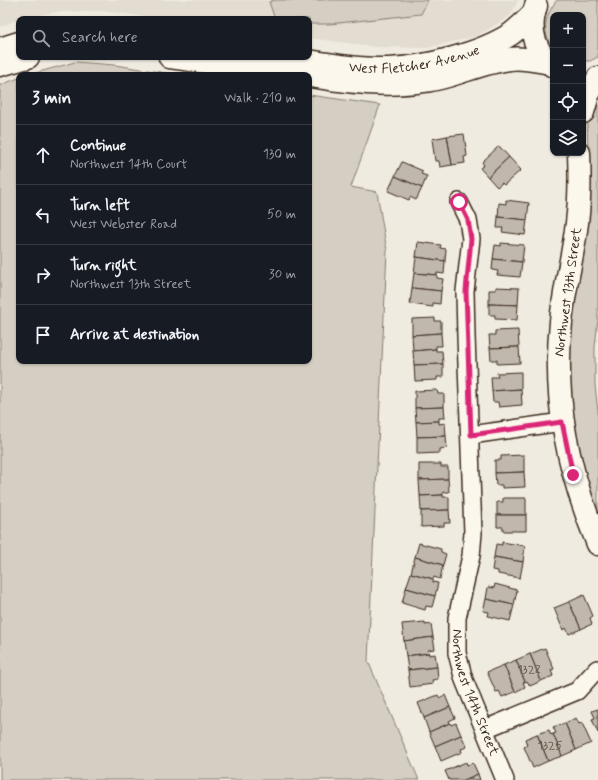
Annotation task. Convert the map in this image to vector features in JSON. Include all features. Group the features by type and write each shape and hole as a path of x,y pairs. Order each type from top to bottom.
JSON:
{"main road":[{"name":"West Fletcher Avenue","path":"305,60 363,68 389,69 408,67 449,58 485,47 511,34 537,7"},
{"path":"537,7 532,23 535,42 540,52 550,64"},
{"path":"0,49 16,44"},
{"name":"West Fletcher Avenue","path":"312,76 362,83 407,83 444,77 510,59 525,58 550,65"},
{"path":"0,65 18,60"},
{"path":"192,60 278,72"},
{"path":"586,73 598,71"},
{"path":"586,102 588,95 598,78"},
{"name":"Northwest 13th Street","path":"579,156 580,184 577,222 561,321 558,374 562,422 573,475 598,544"}],"lane":[{"name":"Northwest 14th Street","path":"459,202 468,220 471,239 466,291 473,532 471,556 459,605 456,635 457,653 464,680 505,780"},
{"path":"471,435 562,422"},
{"path":"485,729 577,691 597,669"}],"shaded area":[{"path":"0,0 518,0 510,16 477,36 427,48 377,47 312,38 312,16 140,16 101,11 57,12 35,16 16,16 16,20 0,27"},
{"path":"275,0 428,0 421,14 329,24 312,24 312,16 274,16 269,2"},
{"path":"557,0 598,0 598,57 590,61 586,61 586,12 550,12"},
{"path":"550,12 550,44 546,30 547,18"},
{"path":"75,62 115,65 160,72 39,72"},
{"path":"16,79 16,364 312,364 312,95 380,105 351,187 377,192 387,251 368,661 419,780 0,780 0,85"},
{"path":"598,88 598,319 595,347 595,385 598,412 598,521 579,467 567,362 589,177 587,122 591,103"}],"building":[{"path":"464,134 467,156 464,157 465,163 452,165 447,136"},
{"path":"447,136 452,165 440,167 439,161 435,161 432,139"},
{"path":"499,146 509,157 488,177 480,168 484,165 482,162"},
{"path":"509,157 521,170 504,185 502,183 497,187 488,177"},
{"path":"402,162 423,171 421,174 427,176 422,188 395,176"},
{"path":"395,176 422,188 416,200 410,197 409,200 388,191"},
{"path":"506,200 529,203 527,220 498,217 499,203 506,204"},
{"path":"498,217 527,220 525,235 502,232 503,228 497,228"},
{"path":"418,242 441,245 440,248 446,249 445,261 416,257"},
{"path":"501,243 524,245 522,262 493,259 495,245 501,246"},
{"path":"416,257 445,261 444,274 437,273 437,275 414,273"},
{"path":"493,259 522,262 520,277 497,275 498,271 492,270"},
{"path":"414,273 437,275 437,278 443,279 441,291 412,288"},
{"path":"496,287 519,288 518,305 489,304 489,290 496,290"},
{"path":"412,288 441,291 440,304 433,303 433,307 410,304"},
{"path":"489,304 518,305 517,320 495,319 495,315 489,315"},
{"path":"435,318 435,321 441,321 441,333 412,335 412,319"},
{"path":"518,330 519,347 490,348 489,335 495,335 495,331"},
{"path":"441,333 442,346 436,346 436,349 413,351 412,335"},
{"path":"519,347 520,363 497,364 497,360 491,360 490,348"},
{"path":"436,349 436,351 442,351 443,364 414,365 413,351"},
{"path":"443,364 443,377 437,377 437,380 415,381 414,365"},
{"path":"521,372 521,389 492,391 491,377 498,377 497,373"},
{"path":"521,389 522,405 499,407 498,402 493,402 492,391"},
{"path":"437,390 438,394 444,394 444,407 415,408 415,391"},
{"path":"444,407 445,418 439,418 439,421 416,422 415,408"},
{"path":"439,421 439,424 445,423 446,436 417,437 416,422"},
{"path":"446,436 447,448 440,449 440,453 417,454 417,437"},
{"path":"524,455 524,472 495,473 495,460 501,460 501,456"},
{"path":"419,464 441,464 441,467 448,467 448,479 419,480"},
{"path":"524,472 525,487 502,488 502,485 496,485 495,473"},
{"path":"448,479 449,492 443,492 443,495 420,496 419,480"},
{"path":"443,495 443,497 449,497 449,510 421,511 420,496"},
{"path":"503,498 526,498 526,515 497,515 497,502 503,502"},
{"path":"449,510 450,523 444,523 444,526 421,527 421,511"},
{"path":"497,515 526,515 526,531 503,531 503,527 497,527"},
{"path":"502,542 525,546 523,562 494,557 496,544 502,545"},
{"path":"419,543 441,549 441,552 446,554 443,565 415,557"},
{"path":"415,557 443,565 440,579 434,577 433,579 411,573"},
{"path":"494,557 523,562 520,578 498,574 498,571 492,570"},
{"path":"411,573 433,579 433,582 438,583 435,596 406,588"},
{"path":"495,584 517,590 514,605 486,599 488,587 494,588"},
{"path":"406,588 435,596 432,607 426,606 425,610 402,603"},
{"path":"584,595 593,616 590,618 592,624 581,629 569,602"},
{"path":"486,599 514,605 510,621 488,616 489,612 483,611"},
{"path":"569,602 581,629 569,634 566,628 563,630 554,608"},
{"path":"425,622 425,625 431,624 433,637 404,641 402,624"},
{"path":"433,637 435,649 428,650 429,653 406,656 404,641"},
{"path":"545,648 554,669 551,670 553,676 541,681 530,654"},
{"path":"429,653 429,655 435,654 437,667 408,670 406,656"},
{"path":"530,654 541,681 530,686 527,681 525,682 516,660"},
{"path":"516,660 525,682 523,682 525,687 515,692 504,665"},
{"path":"504,665 515,692 502,697 499,691 496,692 487,672"},
{"path":"437,667 438,679 432,680 433,684 410,687 408,670"},
{"path":"438,695 439,698 445,695 450,707 424,718 418,703"},
{"path":"450,707 455,718 449,721 450,723 429,732 424,718"},
{"path":"598,709 598,733 592,719 595,718 592,711"},
{"path":"576,718 579,724 582,723 591,743 576,750 565,723"},
{"path":"450,723 451,725 456,723 461,735 435,746 429,732"},
{"path":"565,723 576,750 562,756 553,734 556,733 553,727"},
{"path":"549,730 551,735 553,734 562,756 548,761 537,734"},
{"path":"537,734 548,761 533,768 524,747 527,745 525,739"},
{"path":"461,735 467,747 461,749 462,752 441,761 435,746"},
{"path":"466,762 467,765 473,763 478,774 464,780 449,780 445,771"},
{"path":"478,774 480,780 464,780"}],"route":[{"path":"459,202 468,220 471,239 466,291 466,336 471,435 562,422 573,475"}]}
